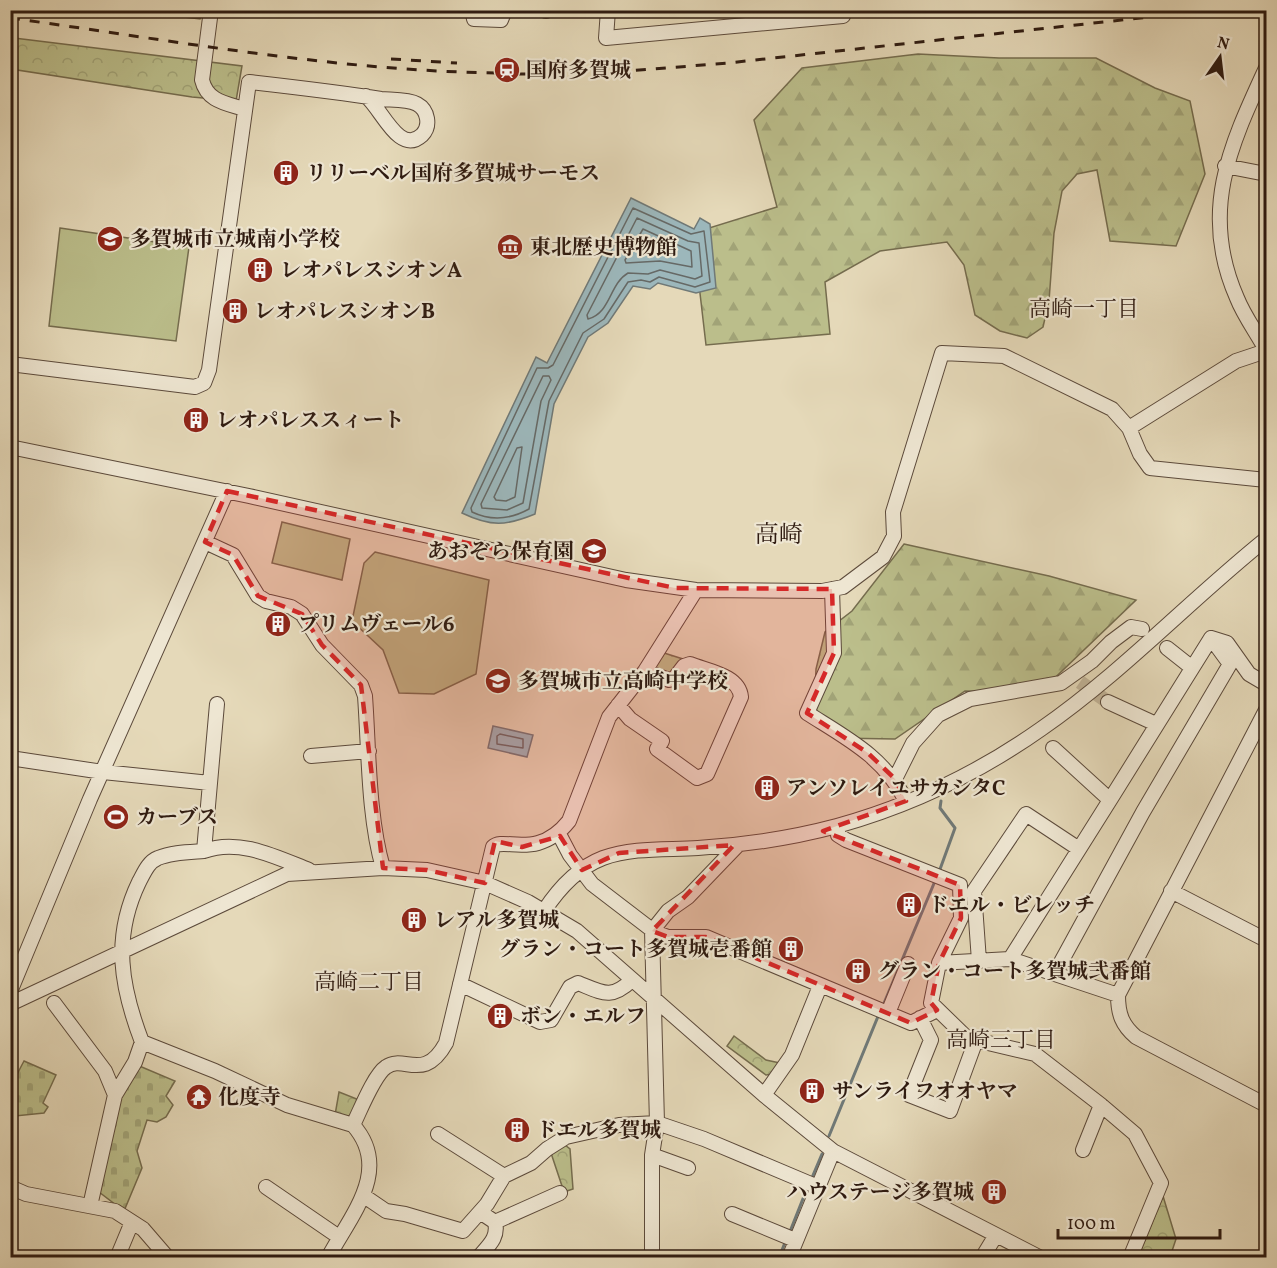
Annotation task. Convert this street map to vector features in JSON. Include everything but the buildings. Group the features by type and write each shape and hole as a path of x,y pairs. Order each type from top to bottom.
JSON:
{"street":[{"path":"211,10 202,80 204,91 213,99 244,109"},
{"path":"472,10 474,19 501,20 505,10"},
{"path":"608,10 606,38 843,16 842,10"},
{"path":"1129,428 1236,361 1266,350 1237,298 1226,266 1220,210 1225,166 1232,142 1266,68"},
{"path":"10,364 195,387 204,383 209,370 249,82 366,96"},
{"path":"1225,166 1266,173"},
{"path":"10,447 227,491 626,580 696,590 832,589 843,587 883,557 894,537 893,512 942,353 1004,356 1112,409 1129,428 1140,454 1150,468 1266,480"},
{"path":"10,992 103,772 227,491"},
{"path":"544,911 570,878 602,858 619,853 738,845 838,826 906,801 998,758 1043,728 1266,539"},
{"path":"205,542 233,555 258,596 266,601 291,607 302,614 322,645 361,685 365,696 379,853 383,868"},
{"path":"832,589 834,653 807,713 868,753 895,779 906,801"},
{"path":"353,1125 385,1068 393,1064 415,1066 434,1060 440,1055 446,1043 491,853 497,843 522,847 535,845 559,834 569,821 605,725 645,671 696,590"},
{"path":"895,779 897,769 914,742 938,716 970,699 1076,679 1131,627 1142,629"},
{"path":"1010,959 1211,638"},
{"path":"1211,638 1227,643 1249,674 1266,684"},
{"path":"1055,973 1143,812 1230,664 1211,638"},
{"path":"1167,648 1191,667"},
{"path":"618,705 630,719 662,741 657,749 697,778 707,774 741,697 741,690 730,679 690,664 684,666 674,679 669,680 645,671"},
{"path":"1108,702 1156,724"},
{"path":"204,851 217,704"},
{"path":"1266,710 1118,995 1118,1012 1126,1028 1136,1037 1266,1106"},
{"path":"1053,748 1110,800"},
{"path":"311,756 369,751"},
{"path":"10,758 103,772 210,783"},
{"path":"980,961 974,891 1026,814 1078,849"},
{"path":"838,826 838,835 846,840 960,885 961,918 939,963 931,1003 937,1010 968,1038 1035,1054 1135,1134 1161,1183 1130,1257"},
{"path":"559,834 570,855 592,884 652,930 668,937 706,937 911,1023 937,1010"},
{"path":"90,1206 114,1095 135,1062 142,1042 127,1003 123,949 130,900 146,867 157,858 204,851 219,845 234,845 273,856 310,871"},
{"path":"652,1257 652,1155 657,1123 652,930 668,911 688,897 738,845"},
{"path":"10,1004 286,874 383,868 427,870 485,883 544,911 577,931 764,1095 833,1151 1041,1257"},
{"path":"1171,891 1266,940"},
{"path":"939,963 1010,959 1118,995"},
{"path":"883,1011 908,964"},
{"path":"460,984 540,1022 551,1020 570,987 578,984 605,994 621,991 632,980"},
{"path":"764,1095 792,1055 820,986"},
{"path":"54,1003 105,1071 114,1095"},
{"path":"920,1018 931,1040 909,1095 950,1111 976,1040"},
{"path":"142,1042 215,1071 287,1105 353,1125 369,1154 371,1169 364,1196 328,1257"},
{"path":"1083,1150 1101,1105"},
{"path":"364,1196 386,1211 405,1214 463,1231 480,1212 504,1176 531,1163 566,1137 619,1125 657,1123 704,1139 812,1185"},
{"path":"438,1134 504,1176"},
{"path":"789,1257 812,1185 833,1151"},
{"path":"652,1155 688,1168"},
{"path":"10,1187 26,1194 115,1210 143,1229 168,1257"},
{"path":"266,1187 339,1237"},
{"path":"495,1222 560,1193"},
{"path":"478,1257 493,1240 497,1231 495,1222 480,1212"},
{"path":"732,1214 795,1240"},
{"path":"117,1257 132,1222"},
{"path":"982,1257 996,1234"}],"highlighted area":[{"path":"227,491 675,588 832,589 834,653 807,713 868,753 895,779 906,801 823,831 960,885 961,918 939,963 931,1003 937,1010 911,1023 706,937 668,937 652,931 734,845 619,853 582,870 560,836 522,847 495,841 485,883 427,870 383,868 361,685 322,645 302,614 258,596 233,555 205,542"}],"green space":[{"path":"134,11 202,11 200,19"},
{"path":"14,38 242,66 236,101 192,97 11,69"},
{"path":"918,54 999,58 1096,58 1155,88 1190,101 1205,174 1176,246 1110,241 1097,170 1077,174 1062,191 1054,233 1049,301 1043,327 1027,338 1000,331 975,315 964,265 947,242 880,251 825,282 830,334 706,345 693,233 777,207 754,120 802,68"},
{"path":"60,228 189,247 176,341 49,326"},
{"path":"282,522 350,539 342,580 272,563"},
{"path":"904,544 1049,576 1136,600 1039,693 965,691 895,739 835,738 814,719 816,669 825,632 852,611"},
{"path":"375,552 489,580 476,674 434,694 399,693 383,650 352,621 364,563"},
{"path":"661,652 683,659 674,675 652,668"},
{"path":"734,1036 766,1060 780,1063 774,1074 766,1075 727,1046"},
{"path":"24,1061 56,1075 43,1103 48,1107 44,1113 15,1116 12,1087"},
{"path":"137,1065 175,1081 166,1096 173,1105 166,1117 157,1122 147,1120 137,1151 142,1168 124,1211 99,1192 117,1095"},
{"path":"339,1092 362,1101 351,1119 335,1115"},
{"path":"565,1145 570,1149 573,1189 564,1192 551,1153"},
{"path":"1163,1196 1176,1239 1170,1257 1138,1257"}],"water":[{"path":"631,198 694,229 700,218 710,224 716,288 696,293 658,283 650,289 633,286 608,323 588,337 554,404 535,514 507,523 490,523 462,513 536,357 547,363"},
{"path":"493,726 533,735 527,757 488,748"}],"waterway":[{"path":"939,872 955,828 940,808 941,801"},
{"path":"882,1008 935,881"},
{"path":"829,1136 879,1014"},
{"path":"811,1180 822,1154"},
{"path":"791,1229 808,1186"},
{"path":"779,1258 784,1245"}],"tunnel":[{"path":"1080,682 1108,702"}],"railway":[{"path":"516,74 603,73 728,63 1213,10"},
{"path":"10,18 315,61 376,67 499,73"},
{"path":"391,59 457,63"}],"place":[{"name":"国府多賀城","path":"507,70"},
{"name":"リリーベル国府多賀城サーモス","path":"286,173"},
{"name":"多賀城市立城南小学校","path":"110,239"},
{"name":"東北歴史博物館","path":"510,247"},
{"name":"レオパレスシオンA","path":"260,270"},
{"name":"レオパレスシオンB","path":"235,311"},
{"name":"レオパレススィート","path":"196,420"},
{"name":"あおぞら保育園","path":"594,551"},
{"name":"プリムヴェール6","path":"278,624"},
{"name":"多賀城市立高崎中学校","path":"498,681"},
{"name":"アンソレイユサカシタC","path":"767,788"},
{"name":"カーブス","path":"116,817"},
{"name":"ドエル・ビレッチ","path":"909,905"},
{"name":"レアル多賀城","path":"414,920"},
{"name":"グラン・コート多賀城壱番館","path":"791,949"},
{"name":"グラン・コート多賀城弐番館","path":"858,971"},
{"name":"ボン・エルフ","path":"500,1016"},
{"name":"サンライフオオヤマ","path":"812,1091"},
{"name":"化度寺","path":"199,1097"},
{"name":"ドエル多賀城","path":"517,1130"},
{"name":"ハウステージ多賀城","path":"994,1192"}],"district":[{"name":"高崎一丁目","path":"1084,308"},
{"name":"高崎","path":"779,534"},
{"name":"高崎二丁目","path":"369,981"},
{"name":"高崎三丁目","path":"1001,1039"}]}
